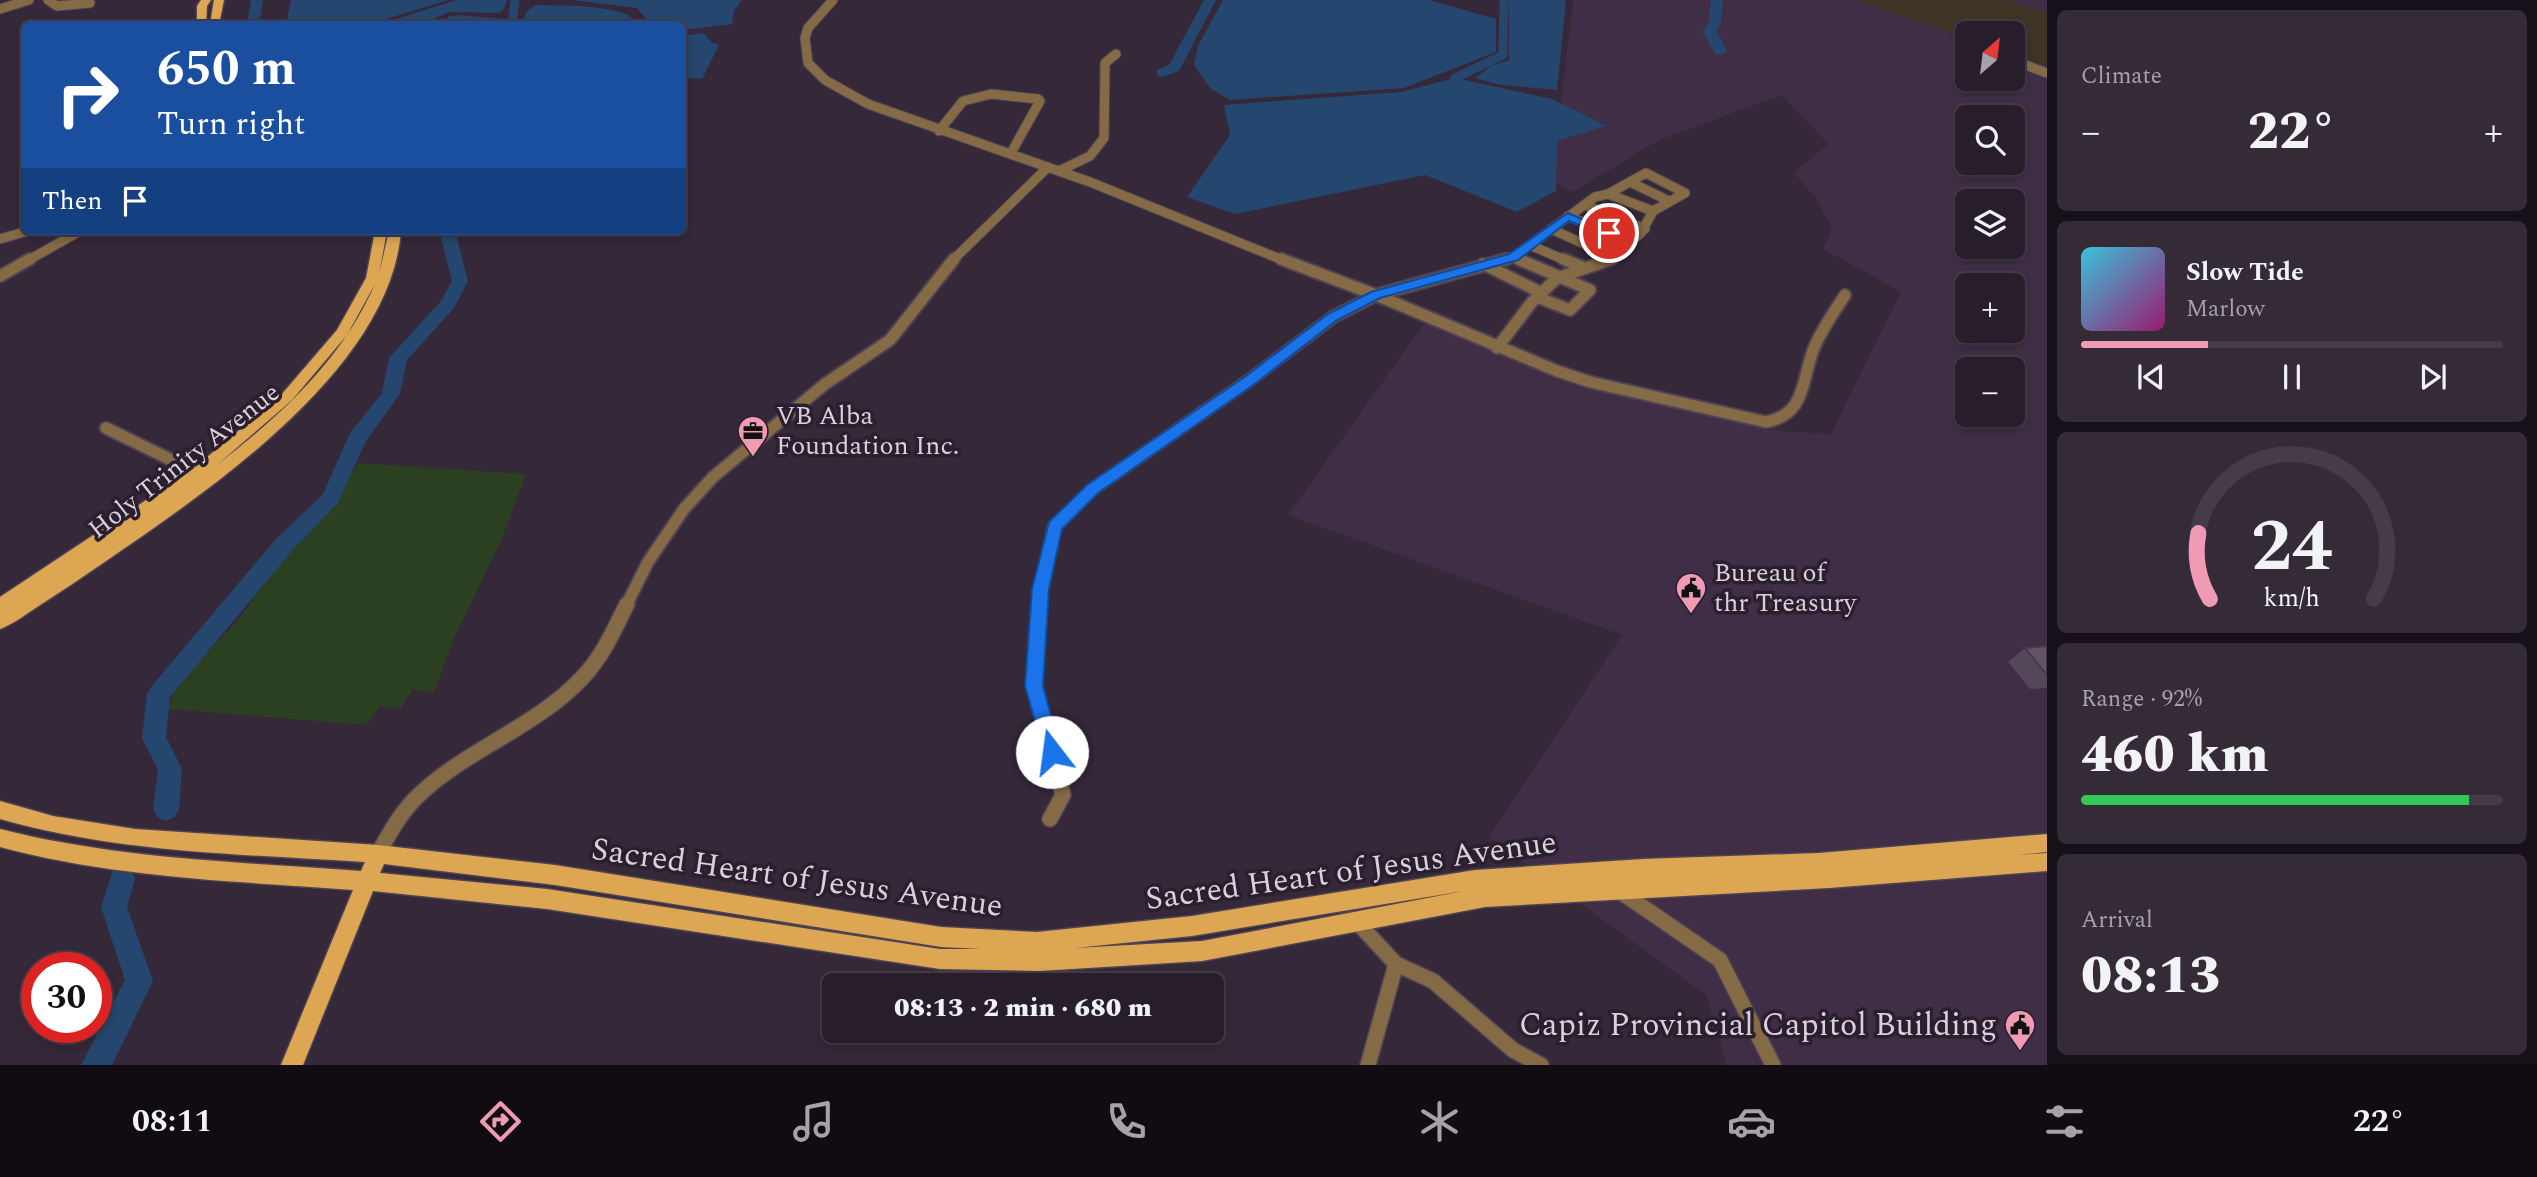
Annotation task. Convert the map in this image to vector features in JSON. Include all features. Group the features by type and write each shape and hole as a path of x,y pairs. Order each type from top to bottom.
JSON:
{"main road":[{"path":"201,21 202,6 206,0"},
{"path":"214,21 219,0"},
{"name":"Holy Trinity Avenue","path":"0,606 198,473 287,397 342,332 372,278 380,235"},
{"name":"Holy Trinity Avenue","path":"0,622 70,578 209,479 303,401 334,367 358,332 385,279 394,235"},
{"name":"Sacred Heart of Jesus Avenue","path":"0,810 53,825 135,838 378,854 555,875 941,937 1037,942 1192,926 1475,880 1643,869 1819,862 2047,843"},
{"name":"Sacred Heart of Jesus Avenue","path":"0,838 42,849 129,863 367,881 559,900 940,959 1040,961 1202,951 1485,897 2047,862"},
{"path":"292,1065 378,854"}],"street":[{"path":"0,9 29,0"},
{"path":"48,0 53,6 90,3"},
{"path":"833,0 812,21 805,38 806,57 813,70 833,85 868,104 1054,169 1376,295 1497,348 1590,382 1766,422 1782,419 1792,411 1812,352 1830,316 1846,295"},
{"path":"378,854 397,820 419,794 453,766 552,704 582,678 603,652 648,562 684,509 713,477 825,384 890,340 955,257 1054,169 1090,156 1104,138 1105,63 1116,54"},
{"path":"2025,65 2047,73"},
{"path":"939,131 963,101 991,94 1038,99 1040,101 1011,153"},
{"path":"1050,819 1063,795 1034,686 1040,589 1055,526 1093,489 1251,379 1332,317 1376,295 1514,257 1595,197 1608,194 1646,173 1685,193 1653,211"},
{"path":"1630,182 1669,201"},
{"path":"1608,194 1653,211"},
{"path":"1585,205 1645,229"},
{"path":"1497,348 1558,277 1582,267 1604,264 1645,229 1653,218 1653,211"},
{"path":"1568,216 1630,242"},
{"path":"1551,229 1613,257"},
{"path":"0,239 21,233"},
{"path":"0,276 73,235"},
{"path":"1532,246 1582,267"},
{"path":"1483,264 1570,310 1590,290 1514,257"},
{"path":"106,428 198,473"},
{"path":"1618,890 1720,960 1773,1065"},
{"path":"1355,921 1396,964 1433,981 1513,1050 1541,1065"},
{"path":"1368,1065 1396,964"}],"shaded area":[{"path":"1573,0 2047,0 2047,1065 1727,1065 1706,995 1489,837 1622,635 1288,515 1426,321 1573,382 1766,430 1831,434 1901,292 1823,249 1832,229 1816,198 1794,173 1828,144 1782,95 1659,140 1573,192 1552,180"},
{"path":"1855,0 2007,0 2047,13 2047,66 2025,58 2025,21 1955,21 1955,34"}],"green space":[{"path":"358,463 526,474 502,539 454,638 434,693 413,689 400,709 380,706 367,725 168,709 177,684 240,618 297,537 337,500"}],"water":[{"path":"291,0 448,0 380,21 287,20"},
{"path":"456,0 507,0 504,9 499,13 449,12 429,21 390,21"},
{"path":"572,0 742,0 734,11 732,24 686,30 686,21 652,21 637,8"},
{"path":"1223,0 1429,0 1496,19 1496,52 1404,88 1230,100 1211,89 1194,65 1198,46"},
{"path":"1509,0 1566,0 1557,90 1501,85 1475,78 1491,66 1509,60"},
{"path":"536,5 576,6 620,12 636,21 523,21 527,11"},
{"path":"450,16 506,19 506,21 442,21"},
{"path":"704,33 711,42 719,45 702,79 686,78 686,36"},
{"path":"1455,78 1552,99 1606,126 1557,141 1556,191 1517,212 1425,175 1235,214 1187,197 1230,135 1224,105 1401,92"}],"building":[{"path":"2047,646 2047,675 2025,648"}],"waterway":[{"path":"254,21 257,0"},
{"path":"512,21 515,0"},
{"path":"1162,73 1174,68 1210,0"},
{"path":"1455,78 1503,55 1504,0"},
{"path":"1717,0 1715,22 1710,32 1720,51"},
{"path":"166,809 170,769 154,738 159,694 283,546 331,498 357,438 391,394 398,358 448,304 460,281 449,235"},
{"path":"96,1065 139,981 114,907 122,879"}],"place":[{"name":"VB Alba Foundation Inc.","path":"753,458"},
{"name":"Bureau of thr Treasury","path":"1691,615"},
{"name":"Capiz Provincial Capitol Building","path":"2020,1052"}],"route":[{"path":"1052,752 1034,686 1040,589 1055,526 1093,489 1251,379 1332,317 1376,295 1514,257 1532,246 1568,216 1609,233"}]}
